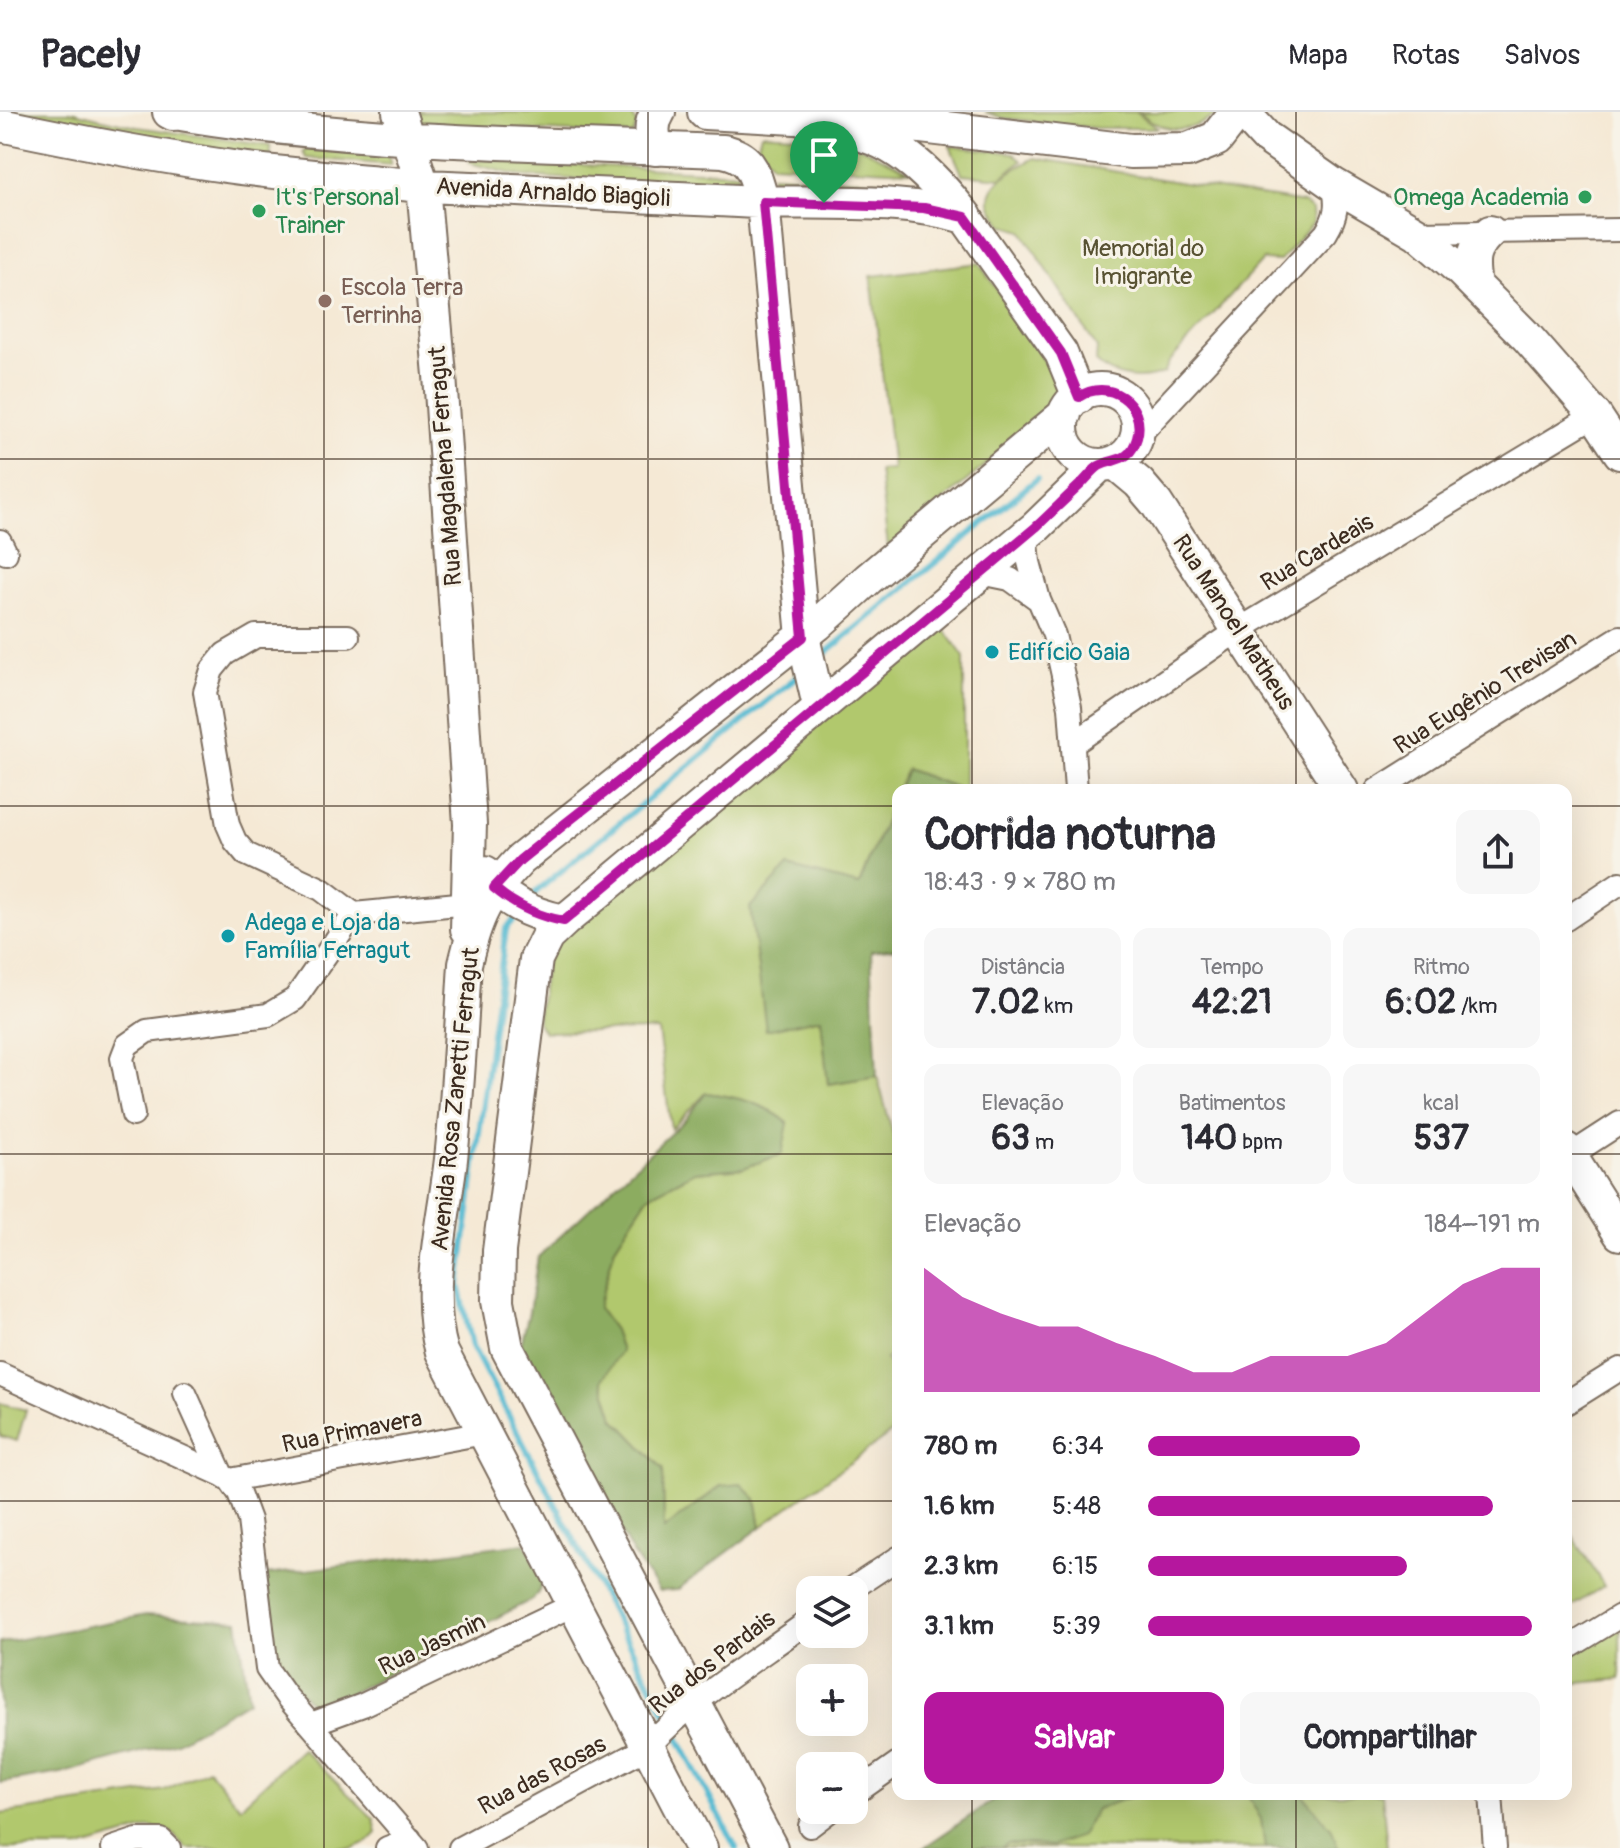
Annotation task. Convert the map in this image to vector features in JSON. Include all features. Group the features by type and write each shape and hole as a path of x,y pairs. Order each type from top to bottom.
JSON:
{"main road":[{"name":"Avenida Arnaldo Biagioli","path":"172,112 222,122 295,129 723,151 745,159 752,168 763,202"},
{"path":"656,148 652,134 653,120 658,112"},
{"path":"705,112 948,121 1131,151 1188,150 1216,139 1240,112 1266,137 1333,184 1417,233 1475,285 1527,337 1595,415 1620,453"},
{"path":"758,114 857,132 885,142 913,162 955,204 1061,353 1072,405"},
{"path":"948,121 933,154 955,204"},
{"name":"Avenida Arnaldo Biagioli","path":"0,125 126,151 423,186 924,208 955,204"},
{"path":"294,173 289,168 288,160 295,129"},
{"path":"406,134 425,163 475,188"},
{"name":"Rua Magdalena Ferragut","path":"406,134 423,186 440,375 470,824 481,862 481,896"},
{"path":"763,202 803,637 819,706"},
{"path":"1475,285 1471,263 1479,242 1490,232"},
{"path":"771,1848 507,1348 498,1301 499,1251 536,959 547,937 564,921 1108,464 1133,447 1138,436 1136,415 1125,398 1106,389 1085,392 1072,405 1062,426 1069,449 1087,463 1108,464"},
{"name":"Avenida Rosa Zanetti Ferragut","path":"701,1848 442,1352 434,1325 451,1158 465,964 481,896 566,823 803,637 1072,405"},
{"name":"Rua Manoel Matheus","path":"1108,464 1139,483 1156,503 1338,784"},
{"path":"798,565 814,582 836,587 868,579"},
{"path":"481,896 564,921"},
{"path":"1572,1162 1620,1234"}],"street":[{"path":"1138,436 1326,233 1336,218 1338,202 1333,184"},
{"path":"1417,233 1620,230"},
{"name":"Rua Cardeais","path":"1073,744 1240,629 1595,415"},
{"path":"1036,527 1027,543 1039,600 1054,635 1070,707 1076,784"},
{"path":"981,573 1010,579 1039,600"},
{"path":"348,636 256,636 225,654 212,670 205,692 228,825 235,841 246,854 321,889 354,914 481,896"},
{"name":"Rua Eugênio Trevisan","path":"1387,784 1620,637"},
{"path":"1572,915 1620,883"},
{"path":"133,1115 122,1058 127,1045 147,1031 268,1015 295,999 354,914"},
{"path":"1572,1151 1620,1123"},
{"path":"1572,1399 1620,1369"},
{"path":"0,1374 226,1477"},
{"path":"185,1393 226,1477 239,1493 249,1520 267,1669 286,1696 414,1844"},
{"name":"Rua Primavera","path":"226,1477 484,1433"},
{"path":"868,1578 892,1562"},
{"name":"Rua Jasmin","path":"311,1724 363,1705 573,1605"},
{"path":"1572,1645 1620,1616"},
{"name":"Rua dos Pardais","path":"648,1747 694,1705 796,1630"},
{"name":"Rua das Rosas","path":"460,1848 648,1747"},
{"path":"868,1784 892,1767"},
{"path":"1491,1800 1495,1848"},
{"path":"113,1848 137,1840 161,1840 169,1848"},
{"path":"387,1848 414,1844"}],"green space":[{"path":"0,112 73,112 137,127 270,146 272,162"},
{"path":"418,112 623,113 632,115 637,124 633,135 421,125"},
{"path":"985,112 1137,112 1157,128 1096,128 1003,118"},
{"path":"1140,112 1219,112 1200,124 1180,129 1159,125"},
{"path":"761,133 842,138 910,171 772,164 758,145"},
{"path":"950,146 1014,153 1022,161 1000,178 962,174"},
{"path":"305,149 387,153 391,165 306,158"},
{"name":"Memorial do Imigrante","path":"1035,158 1303,203 1312,210 1313,223 1280,261 1263,260 1169,362 1164,373 1137,378 1119,375 1096,362 1097,348 1022,231 1003,225 991,205 990,194 999,181"},
{"path":"469,159 739,173 735,185 726,188 521,176 469,163"},
{"path":"771,175 926,183 937,194 776,189"},
{"path":"979,263 1057,379 1058,393 1053,408 888,547 879,470 893,469 871,276"},
{"path":"940,623 964,657 964,784 947,784 906,769 900,784 892,784 892,804 859,886 788,867 766,1029 821,1018 828,1084 877,1076 892,1131 892,1356 886,1359 892,1368 892,1432 761,1527 756,1499 721,1486 664,1530 663,1469 614,1418 602,1380 614,1330 598,1308 615,1247 648,1196 695,1172 744,1168 788,1123 770,1110 750,1102 706,1093 671,1129 658,1030 544,1032 537,1022 546,962 558,941"},
{"path":"906,769 947,784 900,784"},
{"path":"892,804 892,949 871,951 877,1076 828,1084 821,1018 766,1030 750,907 788,867 859,885"},
{"path":"706,1093 750,1102 770,1110 788,1123 782,1154 744,1168 695,1172 648,1196 615,1247 598,1308 614,1330 621,1351 602,1380 614,1418 663,1469 664,1529 721,1486 741,1484 756,1499 761,1527 677,1590 659,1591 633,1554 521,1345 538,1257 686,1119"},
{"path":"0,1403 26,1410 17,1441 0,1436"},
{"path":"1572,1535 1604,1586 1572,1606"},
{"path":"525,1543 542,1578 539,1592 533,1599 325,1706 312,1705 274,1661 265,1575"},
{"path":"146,1615 238,1621 249,1700 177,1742 67,1772 0,1783 0,1643"},
{"path":"1620,1621 1620,1679 1572,1684 1572,1653"},
{"path":"302,1749 374,1819 377,1833 368,1842 353,1848 186,1848 171,1832 151,1827 80,1848 0,1848 0,1814 165,1790 208,1769 240,1807"},
{"path":"994,1800 1383,1800 1387,1848 923,1848"},
{"path":"994,1800 1122,1800 1096,1809 1081,1836 1052,1846 1008,1844 1002,1848 923,1848"},
{"path":"1250,1800 1307,1800 1332,1829 1338,1848 1265,1848 1261,1819"}],"waterway":[{"path":"817,660 1037,479"},
{"path":"529,901 537,891 799,675"},
{"path":"517,916 506,929 459,1285 472,1346 669,1720"},
{"path":"674,1730 736,1848"}],"place":[{"name":"Omega Academia","path":"1585,197"},
{"name":"It's Personal Trainer","path":"259,211"},
{"name":"Escola Terra Terrinha","path":"325,301"},
{"name":"Edifício Gaia","path":"992,652"},
{"name":"Adega e Loja da Família Ferragut","path":"228,936"}],"route":[{"path":"763,202 824,203 924,208 965,217 1061,353 1079,397 1095,389 1116,392 1132,405 1139,425 1138,436 1125,456 1115,463 1100,465 1036,527 564,921 513,904 494,888 520,860 803,637 763,202"}]}
